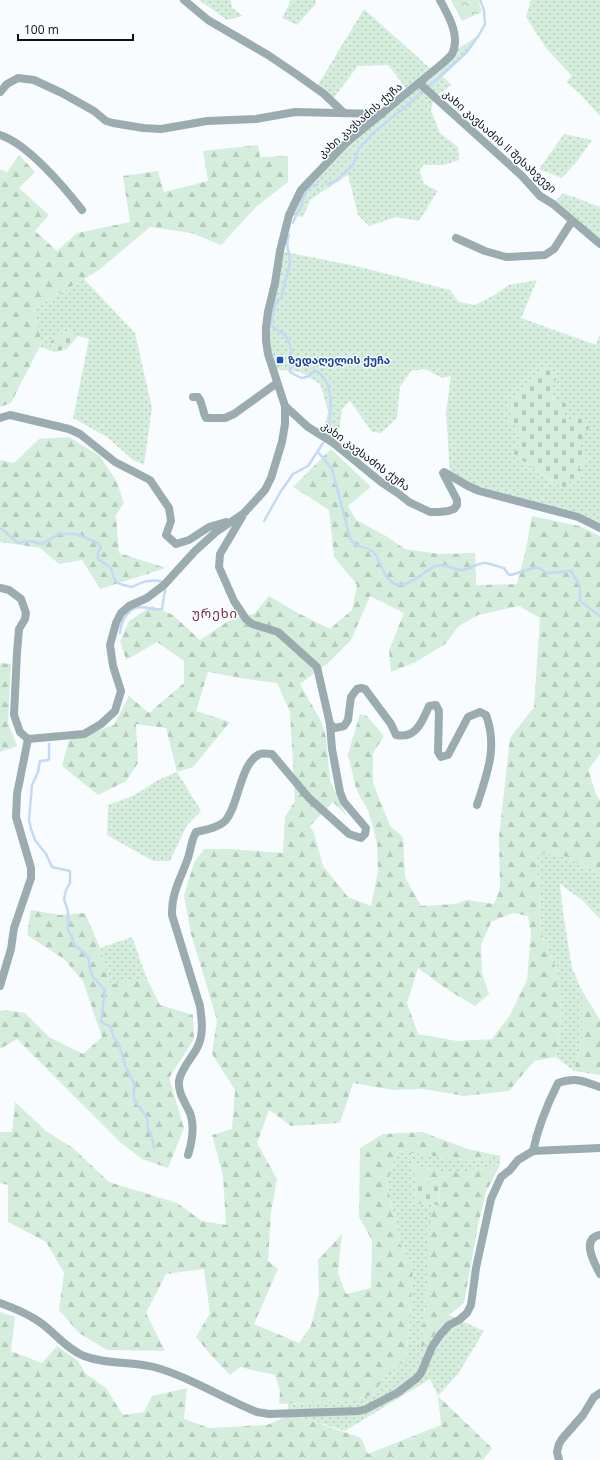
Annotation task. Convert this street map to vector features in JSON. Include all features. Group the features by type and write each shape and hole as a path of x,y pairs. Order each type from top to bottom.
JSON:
{"street":[{"path":"184,0 208,20 268,55 296,74 324,94 344,113"},
{"name":"კახი კავსაძის ქუჩა","path":"28,739 84,734 101,724 115,711 121,691 113,666 110,645 116,623 121,613 129,606 147,598 164,585 195,551 216,532 244,513 262,493 271,478 282,442 285,424 285,406 268,354 266,327 280,251 289,215 301,190 346,143 421,84 452,53 455,39 453,27 440,0"},
{"path":"0,92 7,84 18,78 34,80 62,93 94,111 106,120 113,123 143,128 161,129 207,121 256,118 295,112 382,114"},
{"name":"კახი კავსაძის II შესახვევი","path":"421,84 522,176 540,196 553,204 600,244"},
{"path":"0,135 12,140 52,174 82,210"},
{"path":"456,238 485,251 506,257 545,255 554,249 572,221"},
{"path":"193,398 198,397 201,400 203,413 206,418 225,418 243,408 277,383"},
{"name":"კახი კავსაძის ქუჩა","path":"285,406 308,427 332,442 381,482 409,502 430,512 448,511 454,509 457,504 457,500 446,480 443,473 444,472 479,491 578,517 600,528"},
{"name":"კახი კავსაძის ქუჩა","path":"0,418 10,415 69,429 80,434 115,462 150,480 169,508 171,521 166,535 176,544 189,540 209,527 236,519"},
{"name":"კახი კავსაძის ქუჩა","path":"188,1155 192,1138 192,1123 180,1089 180,1079 183,1069 198,1047 202,1034 202,1021 200,1006 172,915 172,903 175,890 181,878 188,856 191,841 196,832 218,826 225,821 236,799 243,776 253,759 261,753 272,754 309,798 348,834 361,838 365,834 366,828 344,802 340,792 332,749 330,724 317,667 278,632 252,624 246,619 234,601 219,567 220,554 244,513"},
{"path":"0,588 9,590 21,599 26,613 25,619 19,629 14,715 20,732 28,739 18,794 16,817 31,868 32,878 14,928 11,949 0,986"},
{"path":"330,724 335,728 344,726 348,720 351,697 357,689 361,688 365,689 392,724 396,735 405,736 415,732 429,706 436,705 439,711 438,752 441,757 448,755 468,717 480,712 486,715 491,728 491,751 489,769 477,805"},
{"path":"534,1151 537,1135 546,1108 558,1083 568,1080 579,1080 600,1087"},
{"path":"0,1303 32,1317 66,1344 84,1356 107,1362 152,1367 180,1376 257,1412 269,1414 359,1411 366,1409 397,1392 417,1378 421,1373 432,1346 440,1335 449,1325 459,1320 467,1313 471,1305 476,1268 491,1199 501,1177 510,1170 518,1160 534,1151 600,1148"},
{"path":"600,1235 594,1238 589,1249 600,1274"},
{"path":"559,1460 557,1452 562,1439 583,1415 594,1397 600,1393"}],"green space":[{"path":"199,0 231,0 232,8 243,16 227,20"},
{"path":"291,0 316,0 315,5 297,25 282,18"},
{"path":"451,0 478,0 482,12 462,21"},
{"path":"531,0 600,0 600,116 580,94 566,82 572,76 546,48 526,17"},
{"path":"364,9 433,71 452,53 479,35 467,52 442,76 452,85 434,97 431,110 440,133 458,147 459,160 444,165 423,165 420,171 424,184 438,191 419,221 396,217 369,226 358,215 348,175 311,199 303,217 289,215 295,203 319,171 409,92 388,65 358,66 331,101 316,88"},
{"path":"564,134 592,140 578,160 562,178 539,169"},
{"path":"258,145 260,157 288,156 288,182 257,206 221,245 191,233 150,227 99,270 33,309 42,342 11,403 0,407 0,169 7,172 19,155 35,172 19,188 49,215 35,231 57,251 77,233 130,222 123,176 158,171 164,192 208,181 203,151"},
{"path":"563,193 600,207 600,244 553,204"},
{"path":"280,251 356,266 450,290 459,302 475,305 491,297 509,285 537,280 521,318 596,345 600,334 600,528 498,496 450,474 446,412 451,376 442,378 425,369 411,371 400,387 397,418 381,433 372,432 350,401 342,409 340,427 332,442 323,436 328,411 320,384 300,372 272,369 266,341","holes":["544,367 558,376 550,389 562,417 571,422 577,445 579,468 583,473 576,479 555,480 553,482 513,454 523,440 515,424 510,401"]},
{"path":"84,279 135,333 152,408 144,465 133,460 107,437 73,418 89,339 78,336 68,330 50,342 55,352 40,347 42,342 33,309"},
{"path":"68,330 78,336 67,349 55,352 50,342"},
{"path":"544,367 558,376 550,389 554,400 566,403 562,417 571,422 577,416 590,426 577,445 588,455 579,468 583,473 576,480 572,478 565,488 513,454 523,440 515,425 509,424 510,401"},
{"path":"69,437 100,456 117,482 124,503 116,515 119,553 166,568 100,589 82,560 59,564 40,548 0,542 0,460 14,463 39,439"},
{"path":"331,449 371,487 348,506 356,520 386,536 405,549 439,554 475,553 476,585 517,584 526,549 532,516 579,526 600,536 600,754 588,770 597,796 600,800 600,877 592,870 562,855 537,853 541,933 557,971 562,1016 556,1057 534,1061 509,1091 465,1096 423,1089 393,1090 353,1083 340,1123 291,1126 269,1110 257,1143 277,1179 271,1212 268,1261 278,1269 254,1324 299,1343 311,1326 319,1294 318,1260 342,1234 338,1273 346,1294 371,1288 372,1240 359,1217 360,1148 383,1134 422,1132 468,1149 500,1156 471,1161 397,1151 387,1184 401,1246 413,1267 406,1359 386,1376 372,1395 350,1401 279,1404 280,1391 275,1375 240,1367 230,1375 196,1337 210,1313 204,1269 166,1274 146,1313 165,1351 107,1350 79,1333 59,1310 64,1273 46,1242 8,1222 8,1185 0,1183 0,1132 12,1132 15,1102 46,1131 73,1148 109,1182 177,1203 202,1221 226,1225 223,1176 212,1135 232,1129 235,1090 212,1054 217,1020 191,934 184,895 194,863 204,849 229,849 283,853 285,817 295,801 290,712 277,683 208,672 196,711 230,722 193,767 177,772 166,728 136,724 138,763 126,781 98,795 62,766 69,740 114,725 129,696 149,713 184,683 184,661 157,642 126,660 120,641 129,621 152,606 173,615 200,640 233,618 254,614 269,596 296,612 330,629 352,610 357,585 334,557 329,510 293,487","holes":["370,596 404,613 389,650 391,672 416,662 445,644 459,626 478,615 519,606 540,618 534,707 510,738 499,837 500,888 494,904 467,900 455,904 421,906 405,877 403,837 390,826 373,783 373,753 384,736 367,716 360,714 348,754 356,789 369,812 377,844 378,871 371,906 348,897 323,866 314,833 310,826 333,802 346,815 330,781 326,737 321,721 300,684 328,663 351,640","513,913 528,916 531,933 527,980 510,1015 492,1039 457,1041 418,1034 407,1003 418,968 448,990 475,1006 489,994 482,973 481,945 491,922"]},
{"path":"0,663 11,664 8,723 17,746 0,752"},
{"path":"177,772 201,811 187,825 170,861 153,861 107,835 108,805 133,796 158,780"},
{"path":"537,853 562,855 592,870 600,877 600,919 583,901 560,884 572,968 582,991 582,1039 574,1071 556,1057 562,1016 557,971 541,933"},
{"path":"31,910 60,915 85,913 100,948 110,984 147,979 160,1005 193,1015 194,1039 169,1078 184,1128 168,1168 142,1159 120,1142 17,1039 0,1049 0,1011 6,1010 25,1013 49,1037 83,1054 102,1037 83,981 64,959 27,935"},
{"path":"132,937 147,979 110,984 100,948"},
{"path":"582,991 600,1020 600,1075 574,1071 582,1039"},
{"path":"397,1151 471,1161 500,1156 500,1165 469,1171 439,1171 413,1165 415,1182 414,1203 439,1205 427,1283 423,1325 432,1339 449,1315 484,1331 458,1374 438,1396 430,1379 345,1431 307,1419 287,1416 288,1404 350,1401 372,1395 386,1376 406,1359 413,1267 401,1246 387,1183"},
{"path":"413,1165 439,1171 469,1171 500,1165 486,1192 478,1225 464,1303 449,1315 432,1339 421,1348 427,1283 431,1211 439,1205 440,1183 415,1182"},
{"path":"415,1182 440,1183 439,1205 414,1203"},
{"path":"0,1312 15,1317 11,1351 42,1363 57,1346 78,1361 86,1374 106,1388 123,1415 144,1412 152,1396 187,1388 184,1419 209,1428 267,1425 287,1416 307,1419 361,1438 368,1454 441,1425 438,1396 492,1448 483,1460 0,1460"}],"waterway":[{"path":"328,184 336,181 353,165 358,150 373,133 411,102 467,52 485,24 484,10 480,0"},
{"path":"293,223 306,191 312,185 317,185"},
{"path":"289,235 287,246 290,260 289,269 283,288 282,298 277,300 270,324 273,328 281,332 288,340 291,350 290,372 301,378 307,377 315,371 322,375 326,382 329,390 331,407 328,433"},
{"path":"264,521 281,491 293,474 308,466 323,443"},
{"path":"318,452 332,469 350,538 356,545 369,549 375,554 385,575 395,584 400,585 410,582 439,565 463,570 486,563 504,568 508,574 511,575 537,567 547,573 571,571 580,586 580,601 600,616"},
{"path":"0,529 2,529 18,543 30,541 42,544 59,534 77,534 99,544 101,547 98,552 98,559 111,568 113,577 120,584 132,587 143,582 157,580 161,581 162,583"},
{"path":"120,633 123,620 128,613 135,608 140,607 156,610 162,609 164,588"},
{"path":"49,744 49,760 40,761 38,772 32,785 29,820 31,829 35,840 46,854 52,867 70,871 70,883 66,890 64,899 68,911 68,930 74,945 86,954 89,959 89,966 93,977 105,990 101,1021 110,1026 114,1038 119,1044 125,1065 134,1083 134,1099 147,1118 148,1130 151,1133 154,1148"}],"place":[{"name":"ზედაღელის ქუჩა","path":"280,360"}],"district":[{"name":"ურეხი","path":"215,613"}]}
